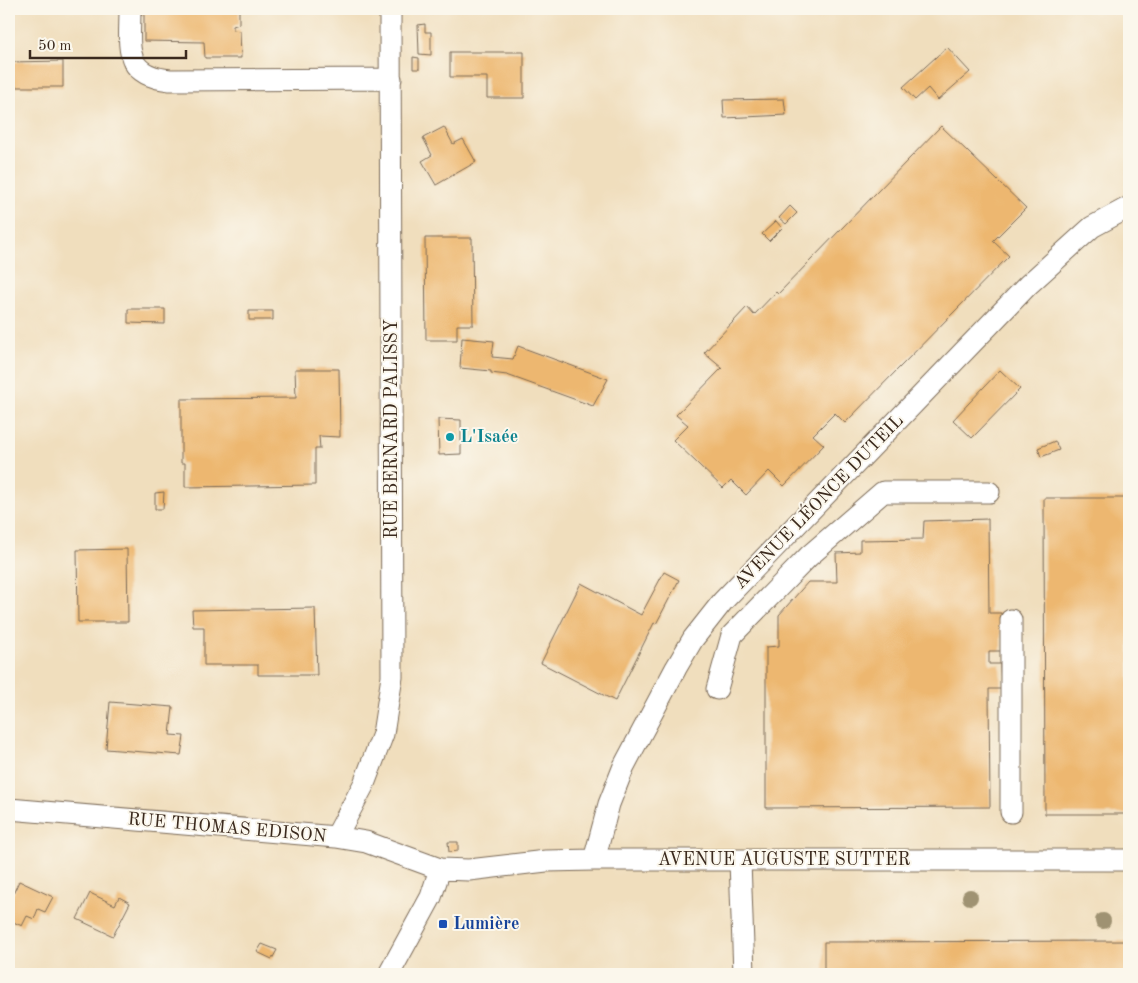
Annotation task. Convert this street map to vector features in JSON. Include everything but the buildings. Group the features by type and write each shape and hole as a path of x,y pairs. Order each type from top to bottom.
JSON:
{"street":[{"path":"130,9 130,51 132,60 137,68 156,79 391,79"},
{"name":"RUE BERNARD PALISSY","path":"336,837 364,784 383,734 392,677 390,9"},
{"name":"AVENUE LÉONCE DUTEIL","path":"594,860 610,804 624,766 676,668 694,639 722,601 1028,284 1092,227 1129,207"},
{"path":"717,689 732,635 809,556 883,492 989,492"},
{"path":"1011,620 1011,812"},
{"name":"RUE THOMAS EDISON","path":"9,809 336,837 366,842 440,869"},
{"name":"AVENUE AUGUSTE SUTTER","path":"440,869 470,870 546,861 594,860 1129,860"},
{"path":"740,861 744,974"},
{"path":"389,974 430,897 440,869"}],"place":[{"name":"L'Isaée","path":"450,437"},
{"name":"Lumière","path":"443,924"}]}
